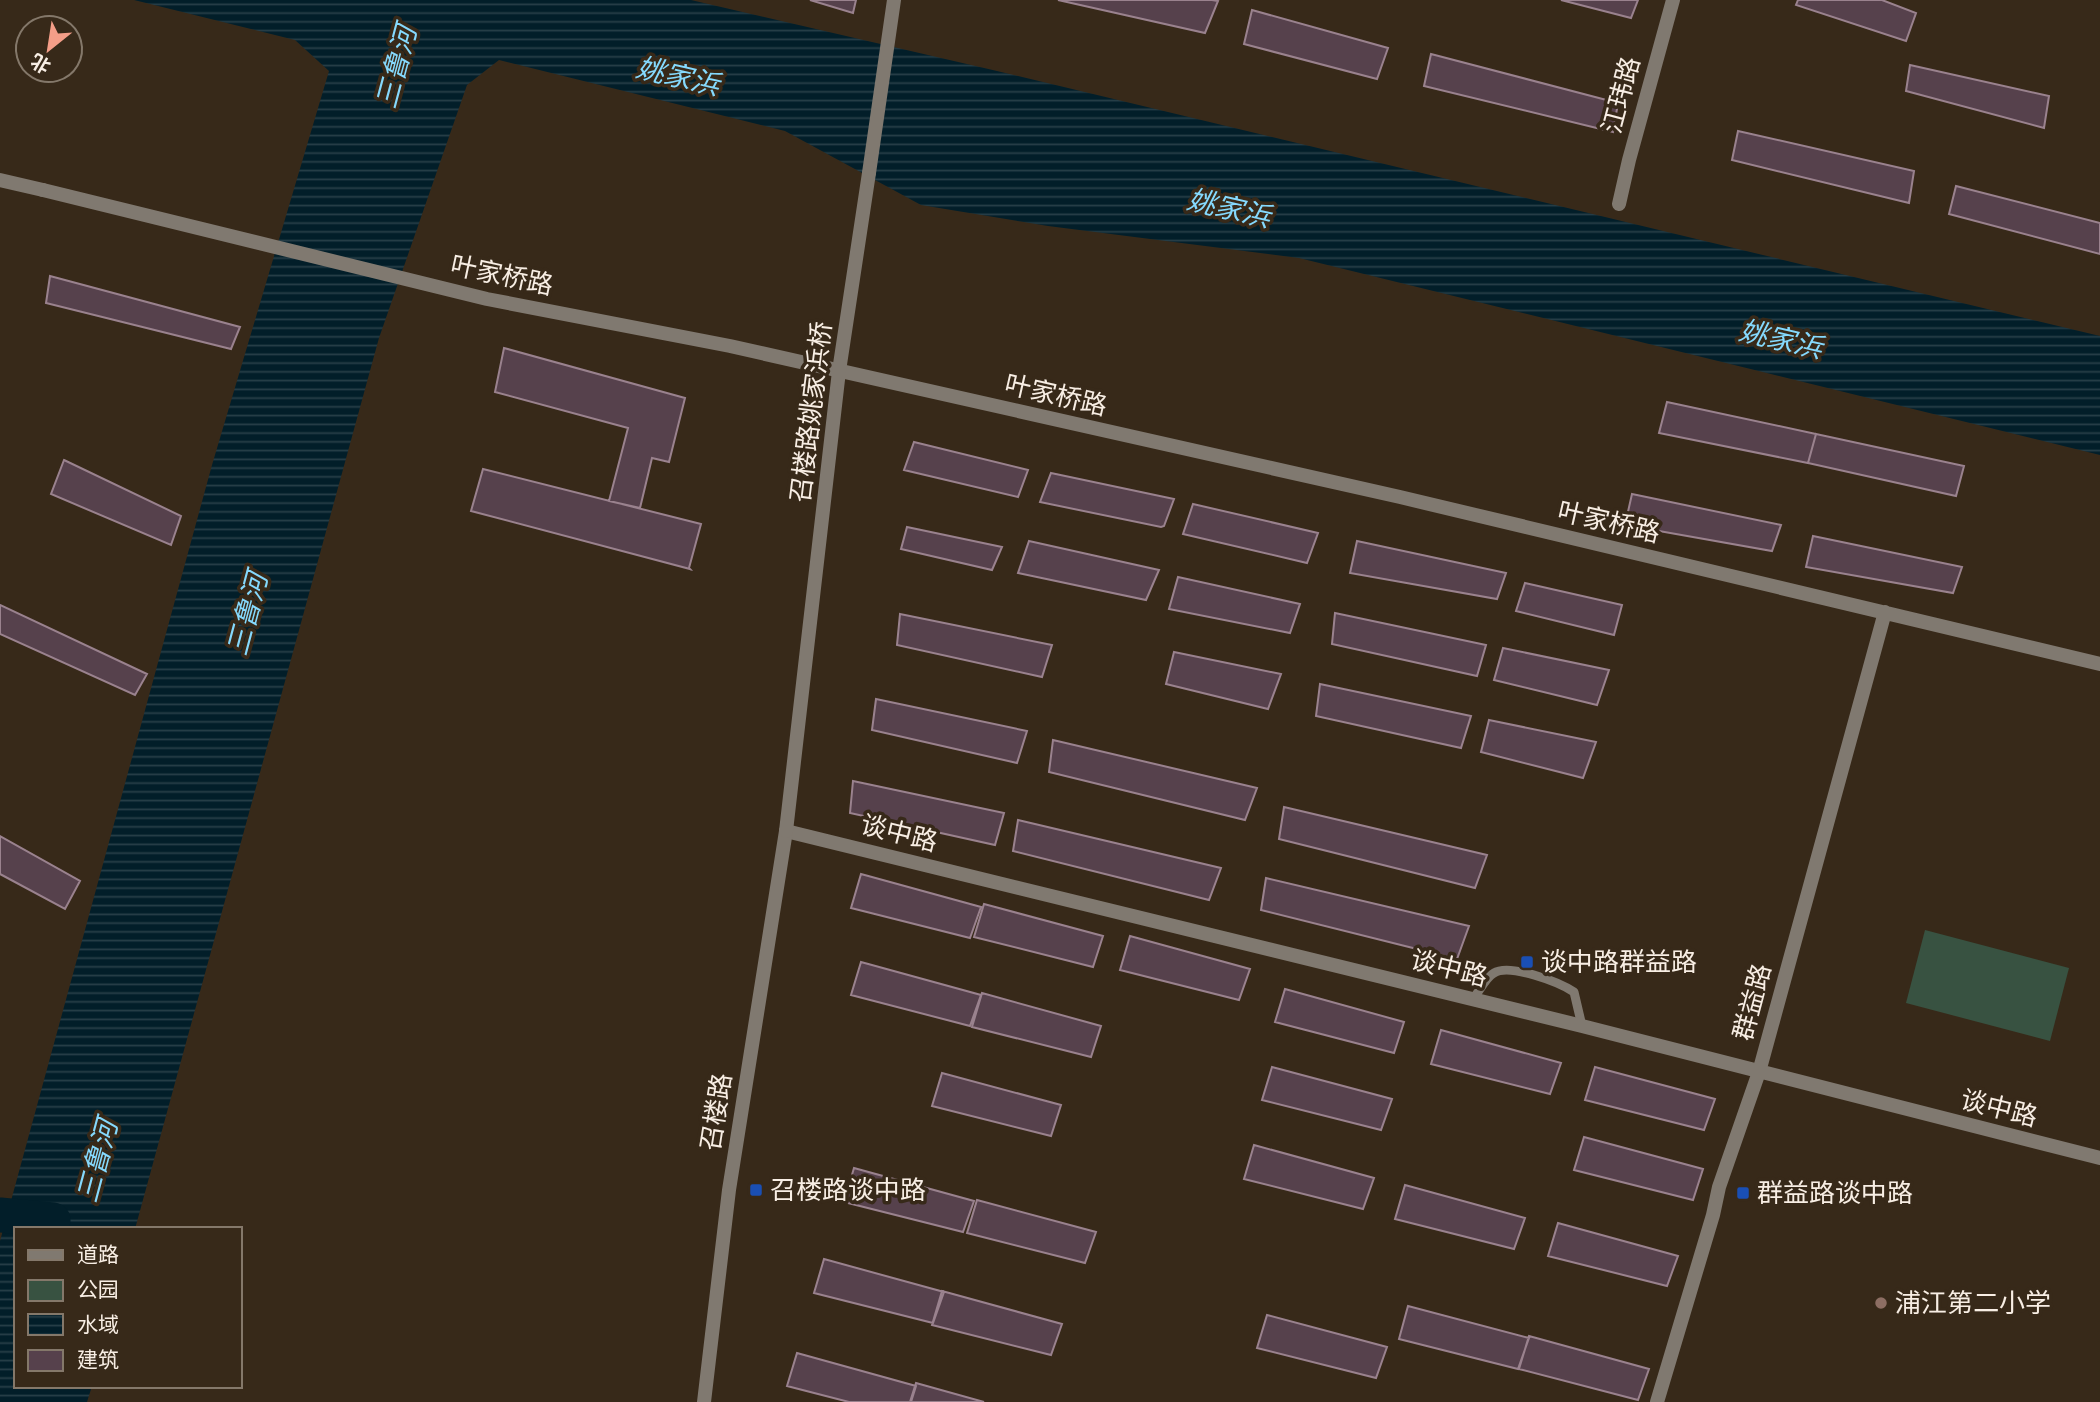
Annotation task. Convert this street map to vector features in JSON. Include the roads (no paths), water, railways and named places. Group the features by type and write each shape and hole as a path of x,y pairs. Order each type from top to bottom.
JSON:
{"street":[{"name":"召楼路姚家浜桥","path":"786,831 839,371 894,0"},
{"name":"江玮路","path":"1619,204 1673,0"},
{"name":"叶家桥路","path":"0,180 487,299 730,346 1387,494 2100,664"},
{"name":"群益路","path":"1657,1402 1719,1187 1759,1072 1885,612"},
{"name":"谈中路","path":"786,831 1582,1026 2100,1158"},
{"name":"召楼路","path":"704,1402 729,1190 786,831"}],"lane":[{"path":"1473,999 1493,973 1507,968 1563,985 1574,992 1582,1026"}],"water":[{"path":"134,0 691,0 2100,336 2100,455 1299,258 1048,226 921,205 785,131 499,60 467,85 379,338 136,1227 14,1227 14,1388 91,1388 87,1402 0,1402 0,1241 212,465 329,71 295,40"}],"waterway":[{"path":"0,1215 53,1220"}],"place":[{"name":"谈中路群益路","path":"1527,962"},
{"name":"召楼路谈中路","path":"756,1190"},
{"name":"群益路谈中路","path":"1743,1193"},
{"name":"浦江第二小学","path":"1881,1303"}],"water label":[{"name":"三鲁河","path":"396,67"},
{"name":"姚家浜","path":"678,76"},
{"name":"姚家浜","path":"1229,208"},
{"name":"姚家浜","path":"1781,339"},
{"name":"三鲁河","path":"247,614"},
{"name":"三鲁河","path":"97,1161"}]}
